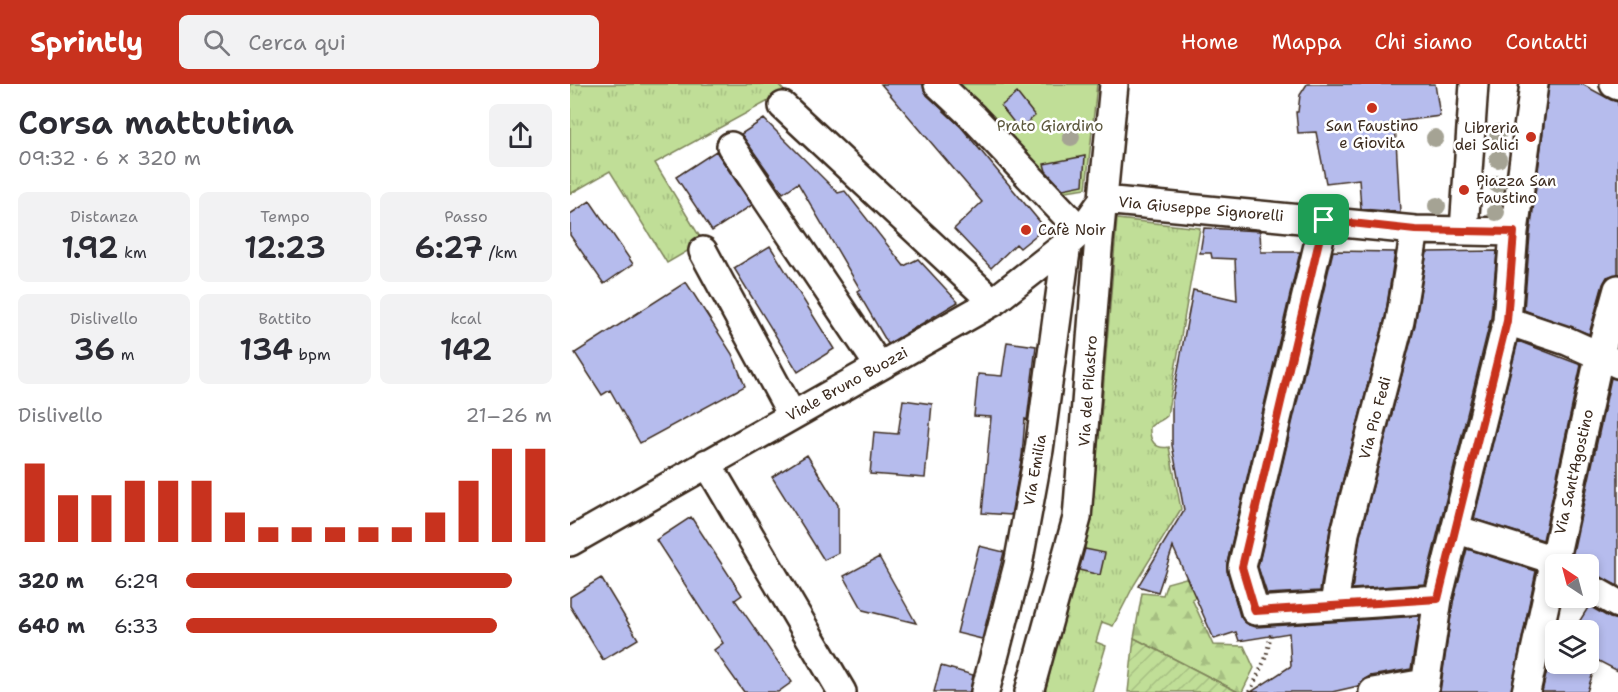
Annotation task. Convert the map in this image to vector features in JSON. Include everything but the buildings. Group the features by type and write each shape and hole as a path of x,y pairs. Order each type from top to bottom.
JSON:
{"street":[{"path":"938,84 973,117 1074,237"},
{"name":"Via del Pilastro","path":"1029,692 1077,518 1114,84"},
{"path":"1464,230 1474,84"},
{"path":"1373,692 1424,688 1438,599 1507,321 1514,232 1534,84"},
{"path":"1614,84 1618,86"},
{"path":"783,106 993,302"},
{"path":"731,146 879,366"},
{"name":"Viale Bruno Buozzi","path":"570,542 993,302 1074,237 1103,200"},
{"name":"Via Giuseppe Signorelli","path":"1103,200 1415,230 1514,232"},
{"path":"1324,220 1242,567 1255,611 1438,599"},
{"name":"Via Pio Fedi","path":"1334,605 1345,533 1400,321 1415,230"},
{"name":"Via Emilia","path":"985,692 1018,565 1074,237"},
{"path":"703,251 792,415"},
{"name":"Via Sant'Agostino","path":"1558,554 1609,361 1618,289"},
{"path":"1507,321 1567,341 1609,361"},
{"path":"707,463 842,692"},
{"path":"1455,529 1545,558"},
{"path":"1599,593 1618,604"},
{"name":"Via Sant'Agostino","path":"1526,692 1545,608"}],"path":[{"path":"1250,692 1266,657 1273,610"}],"green space":[{"path":"570,84 778,84 785,92 655,163 703,242 667,263 610,171 570,194"},
{"name":"Prato Giardino","path":"958,84 1097,84 1086,188 1052,193"},
{"path":"1117,219 1200,228 1167,416 1150,427 1154,443 1160,447 1169,447 1181,509 1134,585 1113,626 1102,622 1096,642 1106,646 1092,692 1045,692 1064,616 1085,549 1100,429"},
{"path":"1211,571 1205,592 1192,599 1213,645 1244,646 1254,668 1242,692 1134,638 1142,593 1163,595 1167,583"},
{"path":"1134,638 1238,692 1128,692"}],"place":[{"name":"San Faustino e Giovita","path":"1372,108"},
{"name":"Libreria dei Salici","path":"1531,137"},
{"name":"Piazza San Faustino","path":"1464,190"},
{"name":"Cafè Noir","path":"1026,230"}],"route":[{"path":"1324,220 1415,230 1514,232 1507,321 1438,599 1255,611 1242,567 1324,220"}]}
